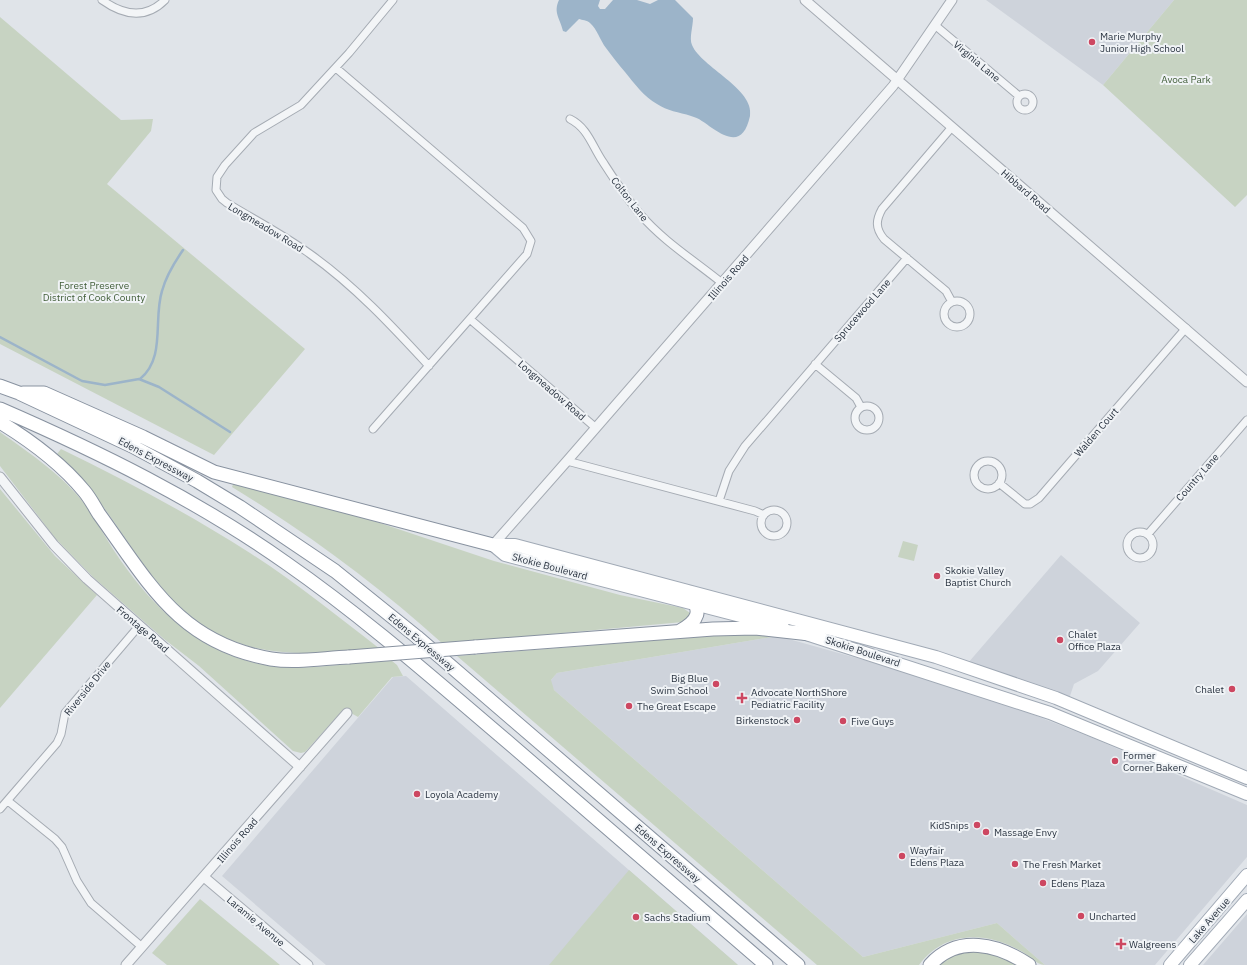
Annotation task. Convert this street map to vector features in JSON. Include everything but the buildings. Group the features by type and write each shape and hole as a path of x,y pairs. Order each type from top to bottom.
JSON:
{"highway":[{"name":"Edens Expressway","path":"0,386 19,393 132,446 197,481 240,507 335,571 418,637 798,965"},
{"path":"19,393 44,393 143,437 214,472 493,545"},
{"name":"Edens Expressway","path":"0,409 64,437 145,476 233,528 286,562 396,645 766,965"},
{"path":"0,422 22,436 69,474 85,492 166,605 192,628 238,651 273,659 292,660 713,629 755,628 810,634"},
{"path":"679,632 693,624 698,610 690,593"},
{"path":"930,965 943,954 966,944 990,947 1004,951 1029,965"}],"main road":[{"name":"Skokie Boulevard","path":"493,545 515,545 690,593 919,652 1056,698 1247,778"},
{"name":"Skokie Boulevard","path":"493,545 505,555 810,634 1050,713 1247,794"},
{"name":"Lake Avenue","path":"1170,965 1247,875"},
{"name":"Lake Avenue","path":"1190,965 1247,900"}],"street":[{"path":"102,0 118,10 133,14 148,12 165,0"},
{"name":"Longmeadow Road","path":"393,0 336,68 301,105 260,129 248,138 217,177 216,190 222,199 227,203 295,243 340,277 372,305 429,366"},
{"name":"Hibbard Road","path":"805,0 1247,382"},
{"name":"Illinois Road","path":"493,545 898,80 936,26 952,0"},
{"name":"Virginia Lane","path":"936,26 1019,96"},
{"path":"336,68 523,228 529,236 531,244 527,254 471,320 373,429"},
{"name":"Colton Lane","path":"570,119 578,124 586,133 600,157 640,214 678,249 722,283"},
{"path":"952,127 882,209 876,222 880,234 946,291 952,302"},
{"name":"Sprucewood Lane","path":"718,501 729,471 745,446 907,258"},
{"name":"Longmeadow Road","path":"471,320 596,428"},
{"name":"Walden Court","path":"998,483 1025,504 1030,504 1039,498 1186,328"},
{"path":"815,364 856,398 861,408"},
{"name":"Country Lane","path":"1148,534 1247,420"},
{"path":"567,461 756,510 764,514"},
{"name":"Frontage Road","path":"0,477 70,562 139,626 300,767"},
{"name":"Riverside Drive","path":"0,809 57,743 61,734 65,713 139,626"},
{"name":"Illinois Road","path":"126,965 347,714"},
{"path":"8,801 58,843 67,858 77,881 91,903 142,947"},
{"name":"Laramie Avenue","path":"204,877 304,964"}],"shaded area":[{"name":"Marie Murphy Junior High School","path":"986,0 1174,0 1103,85"},
{"path":"1061,555 1140,623 1098,671 1074,684 1069,699 968,663"},
{"name":"Edens Plaza","path":"778,636 928,678 1024,711 1095,739 1247,805 1247,857 1155,965 1045,965 997,923 863,957 554,690 551,685 551,680 557,673"},
{"name":"Loyola Academy","path":"406,676 738,965 326,965 222,876 393,677"},
{"path":"1247,914 1247,965 1203,965"}],"green space":[{"name":"Avoca Park","path":"1174,0 1247,0 1247,195 1235,207 1103,85"},
{"name":"Forest Preserve District of Cook County","path":"0,17 121,120 153,119 151,131 107,184 305,349 214,455 0,344"},
{"path":"0,432 58,475 68,485 87,507 112,548 149,597 182,628 201,640 221,651 242,659 265,665 281,667 312,667 392,661 397,665 403,676 392,677 358,717 344,709 305,752 301,753 293,751 199,666 164,639 93,577 55,538 0,466"},
{"path":"61,449 157,498 250,553 300,587 380,649 319,653 283,652 240,644 206,627 177,604 153,576 85,483 57,454"},
{"path":"234,482 356,515 494,561 620,595 683,608 691,615 683,622 443,644 393,601 315,541 232,487"},
{"path":"0,489 55,556 97,595 0,708"},
{"path":"903,541 918,545 914,561 898,557"},
{"path":"760,632 778,636 557,673 551,680 554,690 863,957 997,923 1045,965 1038,963 1022,952 1006,944 979,937 953,940 940,946 929,954 919,965 817,965 457,656"},
{"name":"Sachs Stadium","path":"629,870 738,965 549,965"},
{"path":"200,899 280,965 167,965 152,953"},
{"path":"968,951 996,955 1017,965 938,965 947,958"}],"water":[{"path":"559,0 600,0 598,6 600,9 605,9 613,0 637,0 650,4 658,0 675,0 693,18 691,42 697,53 736,87 749,106 750,116 744,131 736,137 731,137 719,132 697,118 665,108 652,101 640,90 617,63 604,45 595,28 589,22 579,19 566,32 563,31 557,12"}],"waterway":[{"path":"140,379 148,370 156,349 158,314 164,285 176,260 183,250"},
{"path":"0,337 82,381 105,385 139,379 159,387 230,432"}],"place":[{"name":"Marie Murphy Junior High School","path":"1092,42"},
{"name":"Skokie Valley Baptist Church","path":"937,576"},
{"name":"Chalet Office Plaza","path":"1060,640"},
{"name":"Big Blue Swim School","path":"716,684"},
{"name":"Chalet","path":"1232,689"},
{"name":"Advocate NorthShore Pediatric Facility","path":"742,698"},
{"name":"The Great Escape","path":"629,706"},
{"name":"Birkenstock","path":"797,720"},
{"name":"Five Guys","path":"843,721"},
{"name":"Former Corner Bakery","path":"1115,761"},
{"name":"Loyola Academy","path":"417,794"},
{"name":"KidSnips","path":"977,825"},
{"name":"Massage Envy","path":"986,832"},
{"name":"Wayfair Edens Plaza","path":"902,856"},
{"name":"The Fresh Market","path":"1015,864"},
{"name":"Edens Plaza","path":"1043,883"},
{"name":"Uncharted","path":"1081,916"},
{"name":"Sachs Stadium","path":"636,917"},
{"name":"Walgreens","path":"1121,944"}]}
